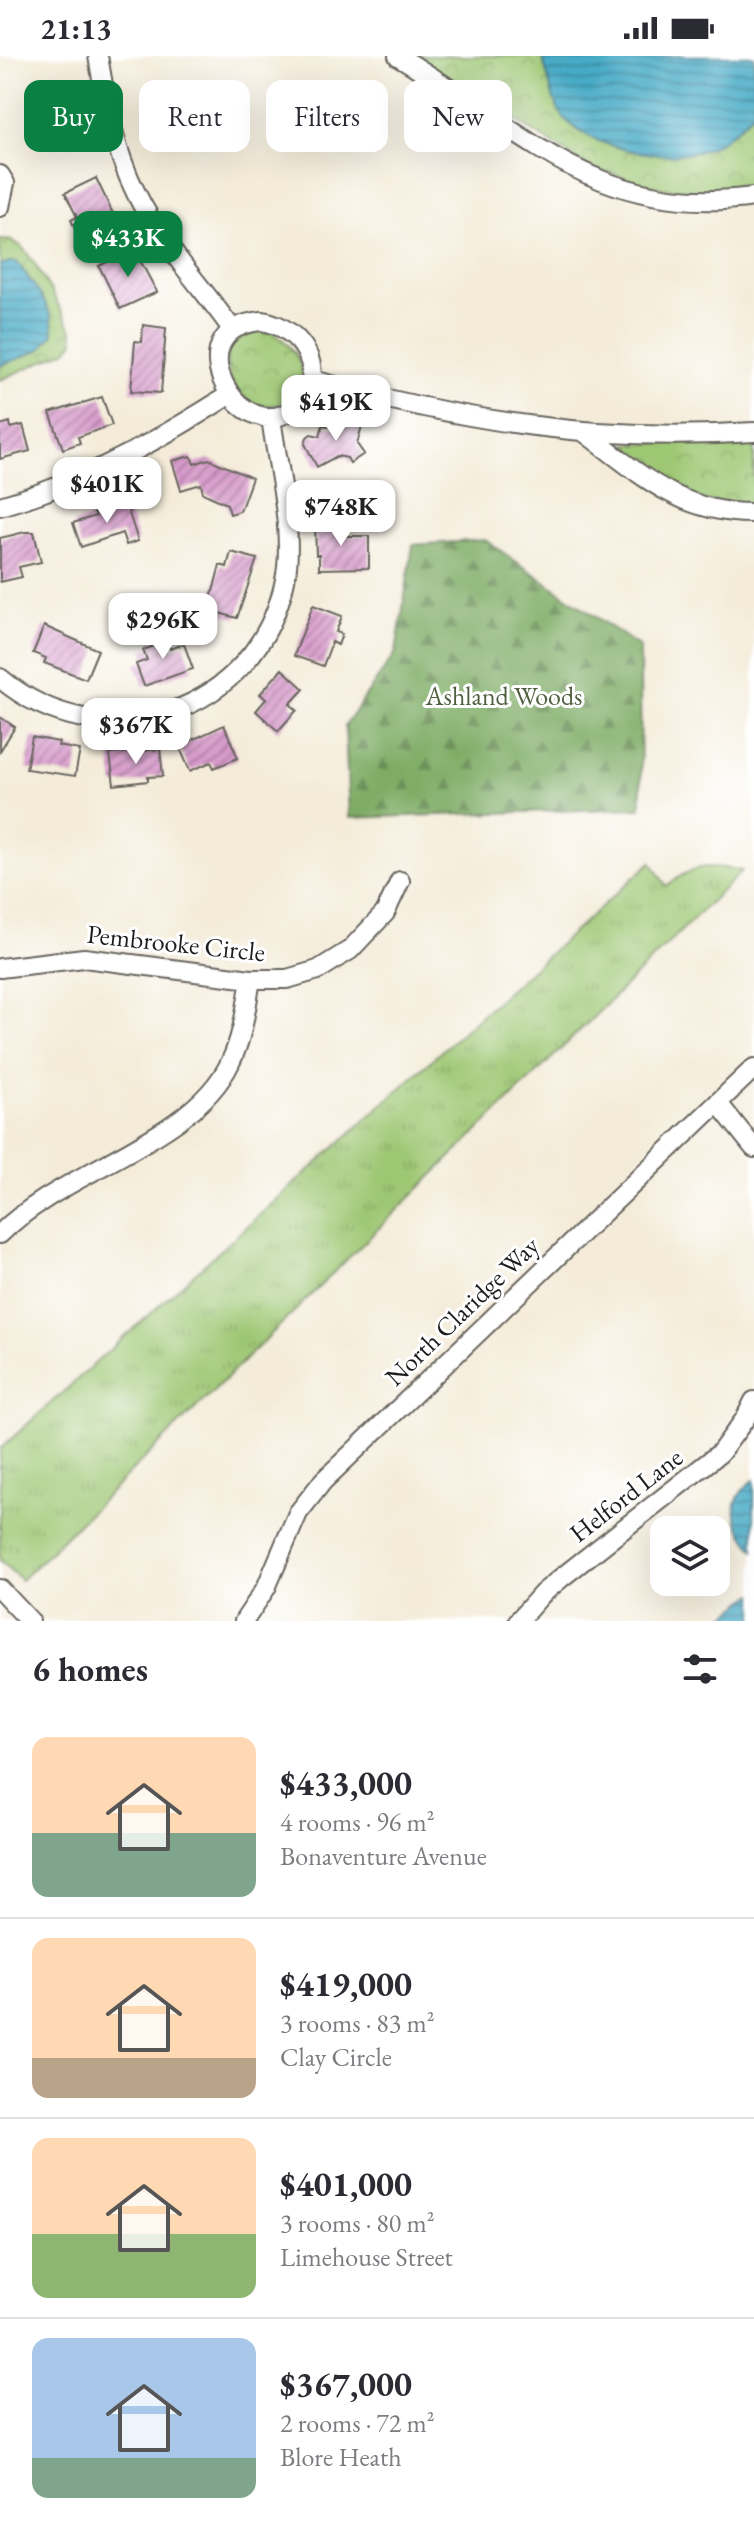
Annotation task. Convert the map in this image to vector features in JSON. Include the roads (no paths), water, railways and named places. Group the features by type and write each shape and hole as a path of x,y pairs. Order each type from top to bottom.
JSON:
{"street":[{"path":"98,56 115,139 136,194 161,236 232,329"},
{"path":"398,56 529,142 600,181 663,198 709,201 754,197"},
{"path":"0,175 5,183 0,207"},
{"path":"262,321 287,330 306,352 313,380 297,406 282,415 271,417 255,414 229,395 217,361 220,346 232,329 251,322 262,321"},
{"path":"313,380 402,404 528,427 660,435 754,432"},
{"path":"0,506 54,488 120,459 229,395"},
{"path":"0,678 19,693 59,713 111,721 147,718 178,710 209,694 232,676 257,649 271,625 287,568 287,534 271,417"},
{"path":"584,432 654,485 675,497 711,510 754,513"},
{"name":"Pembrooke Circle","path":"0,968 84,958 251,979 287,979 318,970 336,960 385,913 400,881"},
{"path":"0,1234 43,1199 173,1124 206,1098 226,1071 237,1048 251,979"},
{"name":"North Claridge Way","path":"244,1621 266,1588 298,1513 323,1481 754,1068"},
{"path":"718,1103 754,1148"},
{"name":"Helford Lane","path":"518,1621 561,1578 720,1453 754,1401"},
{"path":"0,1589 30,1621"}],"water":[{"path":"541,56 754,56 754,112 723,140 695,152 655,154 613,146 578,130 565,119 556,105"},
{"path":"17,262 41,296 50,315 53,335 40,350 0,366 0,265"},
{"path":"754,1480 754,1549 738,1523 736,1505 739,1496"},
{"path":"754,1594 754,1621 718,1621"}],"park label":[{"name":"Ashland Woods","path":"504,696"}]}
